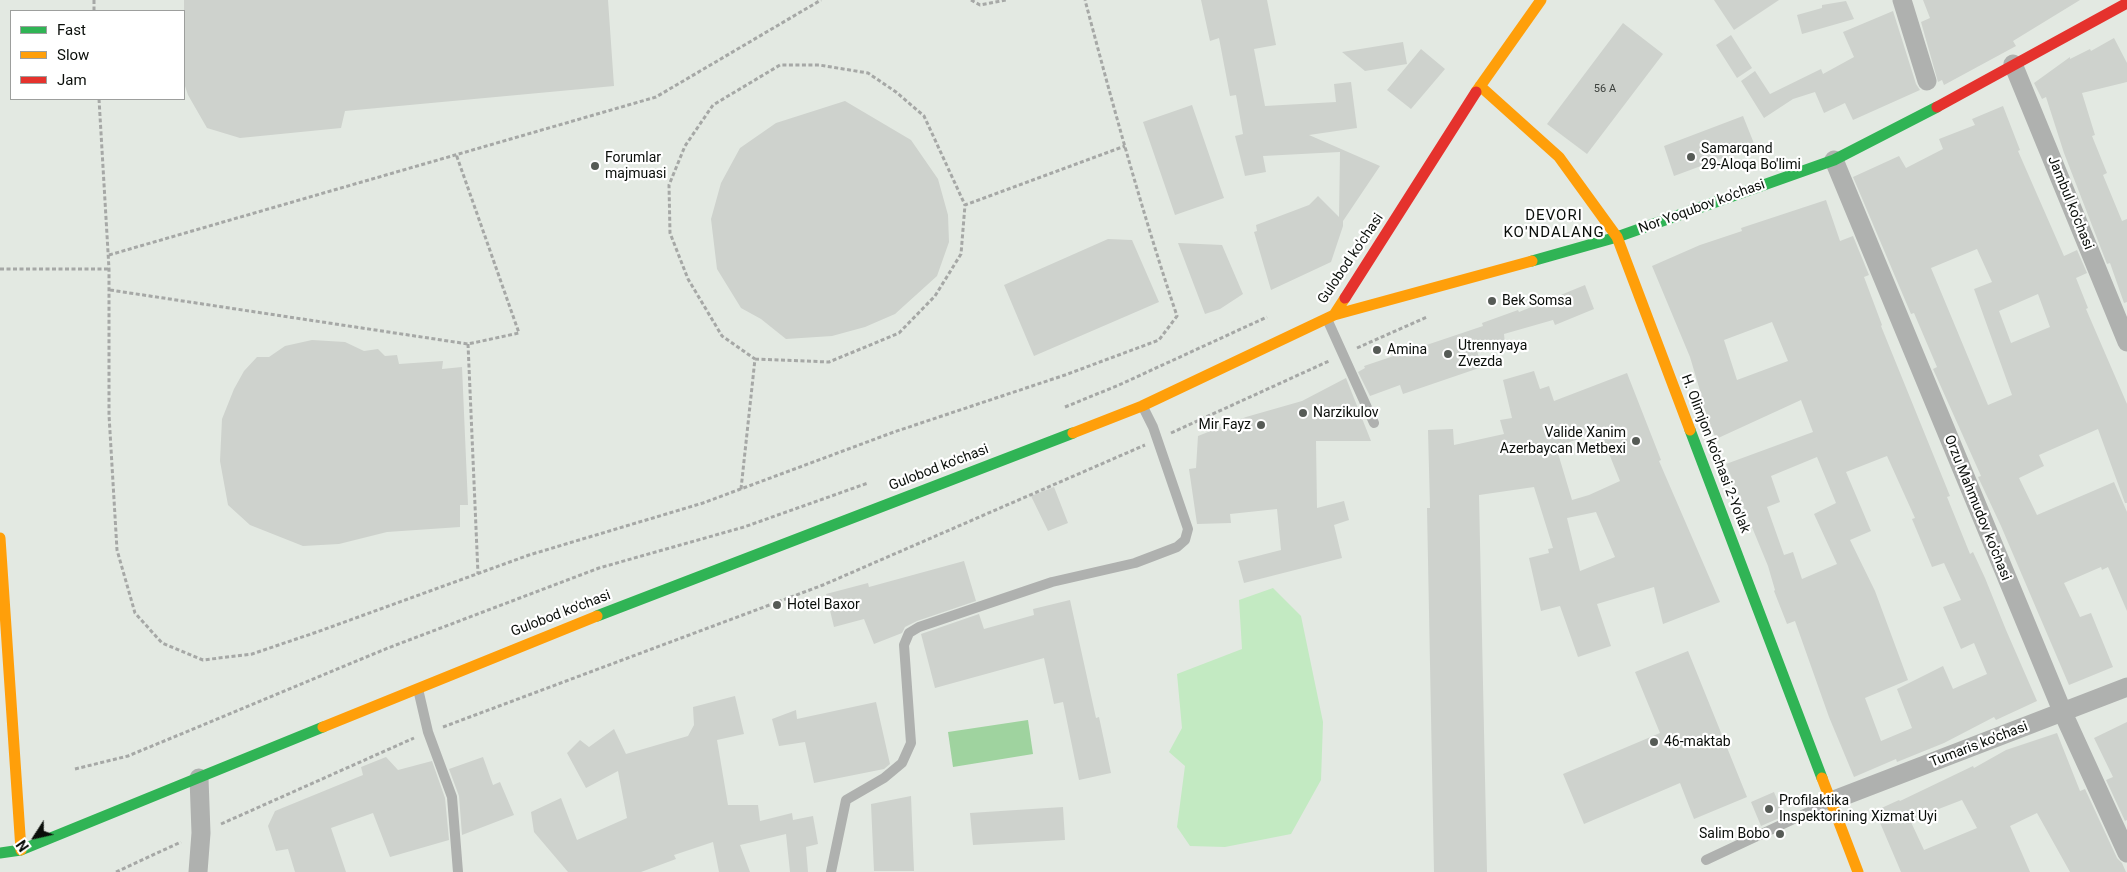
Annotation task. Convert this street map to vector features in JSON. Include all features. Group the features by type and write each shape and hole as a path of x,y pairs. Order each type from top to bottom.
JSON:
{"main road":[{"name":"Gulobod ko'chasi","path":"0,853 21,850 719,568 1142,406 1330,317 1480,86 1541,0"},
{"name":"Nor Yoqubov ko'chasi","path":"1330,317 1617,238 1834,160 1936,108 2127,2"},
{"name":"H. Olimjon ko'chasi 2-Yo'lak","path":"1480,86 1559,158 1617,238 1858,872"},
{"path":"0,538 22,864"}],"street":[{"path":"1902,0 1926,81"},
{"name":"Jambul ko'chasi","path":"2013,64 2127,342"},
{"name":"Orzu Mahmudov ko'chasi","path":"1834,160 2063,713 2127,853"},
{"name":"Tumaris ko'chasi","path":"1831,802 2127,687"},
{"path":"198,872 201,833 199,778"}],"lane":[{"path":"1330,317 1343,354 1374,423"},
{"path":"831,872 846,800 884,778 902,763 912,743 904,645 909,633 920,627 1052,582 1135,563 1177,548 1185,540 1188,529 1153,427 1142,406"},
{"path":"418,688 428,732 452,797 458,872"},
{"path":"1706,860 1831,802"}],"path":[{"path":"109,255 656,97 821,0"},
{"path":"971,0 980,6 1006,0"},
{"path":"99,100 109,255 109,415 118,550 135,613 162,644 204,660 252,654 529,555 704,503 894,432 1066,376 1159,340 1177,316 1125,146 1085,0"},
{"path":"780,64 819,65 868,73 896,92 924,116 965,205 961,254 935,296 899,333 829,362 755,360 722,336 688,279 670,233 668,185 685,146 713,105 780,64"},
{"path":"965,205 1125,146"},
{"path":"110,290 468,344 518,332 456,154"},
{"path":"0,269 109,269"},
{"path":"245,812 428,732 823,585 1157,440 1343,354 1435,314"},
{"path":"1057,411 1268,317"},
{"path":"468,344 478,574"},
{"path":"741,489 755,360"},
{"path":"75,769 128,756 388,648 599,568 744,527 875,481"}],"shaded area":[{"path":"1273,588 1301,616 1323,722 1321,780 1291,834 1225,847 1190,846 1177,827 1185,766 1169,752 1182,728 1177,674 1242,649 1239,600"},
{"path":"1028,720 1033,754 953,767 948,732"}],"building":[{"path":"184,0 608,0 614,86 345,111 341,128 240,138 207,128 188,95 185,86"},
{"path":"1201,0 1267,0 1276,45 1254,49 1265,106 1336,102 1334,84 1351,82 1357,128 1309,135 1380,166 1343,221 1331,262 1271,290 1254,232 1257,231 1256,225 1309,205 1318,196 1339,217 1340,152 1263,156 1266,172 1245,176 1235,136 1243,134 1236,95 1230,96 1219,38 1210,41"},
{"path":"1714,0 1779,0 1734,30"},
{"path":"1923,0 2080,0 2013,41 2016,46 1944,85 1942,80 1938,82 1921,22 1930,18"},
{"path":"1846,1 1854,19 1802,34 1797,15 1822,8 1822,5"},
{"path":"1893,11 1916,84 1920,90 1853,120 1845,103 1824,113 1815,92 1793,99 1764,118 1741,81 1755,71 1770,94 1821,69 1823,74 1854,57 1843,32"},
{"path":"1623,23 1663,54 1587,154 1547,124"},
{"path":"1731,35 1752,68 1737,78 1716,45"},
{"path":"2114,38 2127,63 2127,82 2082,93 2095,135 2092,136 2107,173 2103,175 2122,221 2127,219 2127,302 2124,303 2110,263 2107,264 2064,153 2046,97 2042,99 2034,83 2070,57 2070,59 2090,49 2091,51"},
{"path":"1403,42 1407,64 1365,71 1342,52"},
{"path":"1421,49 1445,69 1411,109 1387,90"},
{"path":"845,101 911,140 938,179 948,215 949,242 937,276 895,314 865,327 832,336 786,339 761,319 741,308 717,269 711,219 721,183 740,148 776,123"},
{"path":"1192,105 1224,198 1175,215 1143,122"},
{"path":"2003,106 2020,150 2018,151 2064,256 2077,250 2087,273 2076,278 2088,308 2086,309 2127,404 2127,503 2125,503 2098,429 2039,455 2044,466 2019,478 2037,515 2114,482 2127,512 2127,611 2108,567 2102,570 2101,567 2064,583 2080,617 2091,613 2113,667 2069,685 1978,477 1981,476 1933,369 1937,367 1914,313 1911,314 1853,177 1899,156 1906,168 1943,149 1939,139 1975,125 1972,119","holes":["1977,249 1992,282 1974,289 2012,395 1988,405 1931,268","2038,294 2050,327 2011,343 1999,311"]},
{"path":"1743,116 1755,146 1674,176 1664,146"},
{"path":"1826,200 1840,241 1853,236 1869,275 1864,277 1881,326 1950,496 1947,497 1970,554 1973,552 1985,578 2037,701 1996,720 1994,717 1944,743 1897,762 1896,759 1854,777 1829,717 1795,621 1787,624 1774,591 1768,566 1726,464 1813,432 1801,400 1716,439 1699,395 1701,394 1690,357 1652,266 1700,245 1742,231 1741,228","holes":["1772,322 1788,361 1737,380 1724,340","1887,456 1915,518 1912,519 1932,567 1944,563 1961,600 1943,607 1961,649 1974,643 1987,674 1953,689 1943,666 1897,689 1912,728 1881,741 1865,698 1908,680 1875,591 1850,540 1871,531 1846,472","1817,457 1836,503 1814,514 1837,564 1802,579 1793,552 1784,555 1767,507 1780,502 1771,476"]},
{"path":"1108,239 1132,240 1159,302 1034,356 1004,285"},
{"path":"1178,243 1222,245 1243,294 1220,309 1205,314"},
{"path":"1585,285 1594,309 1555,325 1553,320 1504,334 1505,344 1477,351 1482,367 1403,394 1400,385 1370,396 1358,372 1365,368 1364,366 1483,326 1482,323 1518,310 1519,312"},
{"path":"312,340 345,342 364,351 378,349 385,356 397,355 399,364 443,361 442,369 462,367 468,505 460,505 460,527 387,532 339,544 303,546 250,525 228,505 220,461 222,419 234,389 244,371 257,357 269,357 285,346"},
{"path":"1534,371 1540,389 1549,386 1554,401 1627,373 1661,460 1659,461 1720,602 1663,624 1654,587 1597,604 1611,646 1578,657 1560,606 1541,611 1529,558 1549,553 1548,549 1553,548 1534,487 1479,495 1487,872 1434,872 1427,508 1430,508 1428,430 1453,429 1454,445 1504,434 1500,420 1512,418 1503,380","holes":["1600,431 1620,481 1589,495 1572,500 1557,450 1568,447 1567,443","1596,512 1615,557 1580,571 1567,518"]},
{"path":"1346,378 1371,441 1316,441 1317,508 1344,501 1349,520 1334,525 1342,558 1244,583 1238,561 1281,550 1277,509 1230,514 1231,523 1197,524 1189,469 1196,468 1198,436 1246,417 1302,401"},
{"path":"1054,487 1068,523 1048,531 1031,496"},
{"path":"964,561 976,601 917,621 905,627 902,633 874,644 864,619 834,627 826,594 868,583 869,587"},
{"path":"1070,600 1096,718 1099,717 1111,773 1079,780 1063,702 1054,704 1044,658 935,688 921,634 979,614 984,629 1034,615 1033,609"},
{"path":"1688,651 1747,797 1694,819 1680,783 1584,824 1563,774 1660,733 1635,672"},
{"path":"735,696 744,734 717,740 728,805 758,805 760,821 792,813 793,820 813,816 818,844 806,847 808,872 790,872 786,834 740,845 750,872 719,872 713,842 674,855 676,859 641,872 568,872 534,832 531,812 561,798 577,840 627,818 618,771 586,788 567,753 580,740 589,747 614,729 626,754 688,736 694,725 693,707"},
{"path":"876,702 890,764 884,769 814,783 805,742 779,746 772,719 796,710 797,719"},
{"path":"2127,722 2127,820 2125,821 2106,780 2113,777 2094,738"},
{"path":"2057,733 2080,791 2085,789 2117,858 2122,863 2126,872 2070,872 2037,813 2010,826 2030,872 1901,872 1875,811 1973,766 1974,768 2006,750","holes":["1962,800 1977,828 1924,850 1910,820"]},
{"path":"386,757 398,770 432,761 445,798 449,840 390,857 373,813 331,828 346,872 295,872 288,849 276,851 268,826 275,811 363,775 361,767"},
{"path":"483,757 493,785 500,782 514,815 462,835 459,796 449,769"},
{"path":"1774,792 1784,816 1761,826 1751,802"},
{"path":"911,796 914,871 874,871 871,804"},
{"path":"1063,807 1065,840 973,845 970,813"}],"traffic: fast":[{"path":"1532,261 1617,237 1834,160 1937,107"},
{"path":"1690,430 1822,778"},
{"path":"597,616 1073,433"},
{"path":"0,853 21,850 323,727"}],"traffic: slow":[{"path":"1476,92 1541,0"},
{"path":"1480,86 1559,157 1617,237 1690,430"},
{"path":"1334,315 1532,261"},
{"path":"1073,433 1142,406 1334,315 1345,298"},
{"path":"0,538 21,850"},
{"path":"323,727 597,616"},
{"path":"1822,778 1858,872"}],"traffic: jam":[{"path":"1937,107 2127,3"},
{"path":"1345,298 1476,92"}],"place":[{"name":"Samarqand 29-Aloqa Bo'limi","path":"1691,157"},
{"name":"Forumlar majmuasi","path":"595,166"},
{"name":"Bek Somsa","path":"1492,301"},
{"name":"Amina","path":"1377,350"},
{"name":"Utrennyaya Zvezda","path":"1448,354"},
{"name":"Narzikulov","path":"1303,413"},
{"name":"Mir Fayz","path":"1261,425"},
{"name":"Valide Xanim Azerbaycan Metbexi","path":"1636,441"},
{"name":"Hotel Baxor","path":"777,605"},
{"name":"46-maktab","path":"1654,742"},
{"name":"Profilaktika Inspektorining Xizmat Uyi","path":"1769,809"},
{"name":"Salim Bobo","path":"1780,834"}],"district":[{"name":"DEVORI KO'NDALANG","path":"1554,224"}]}
